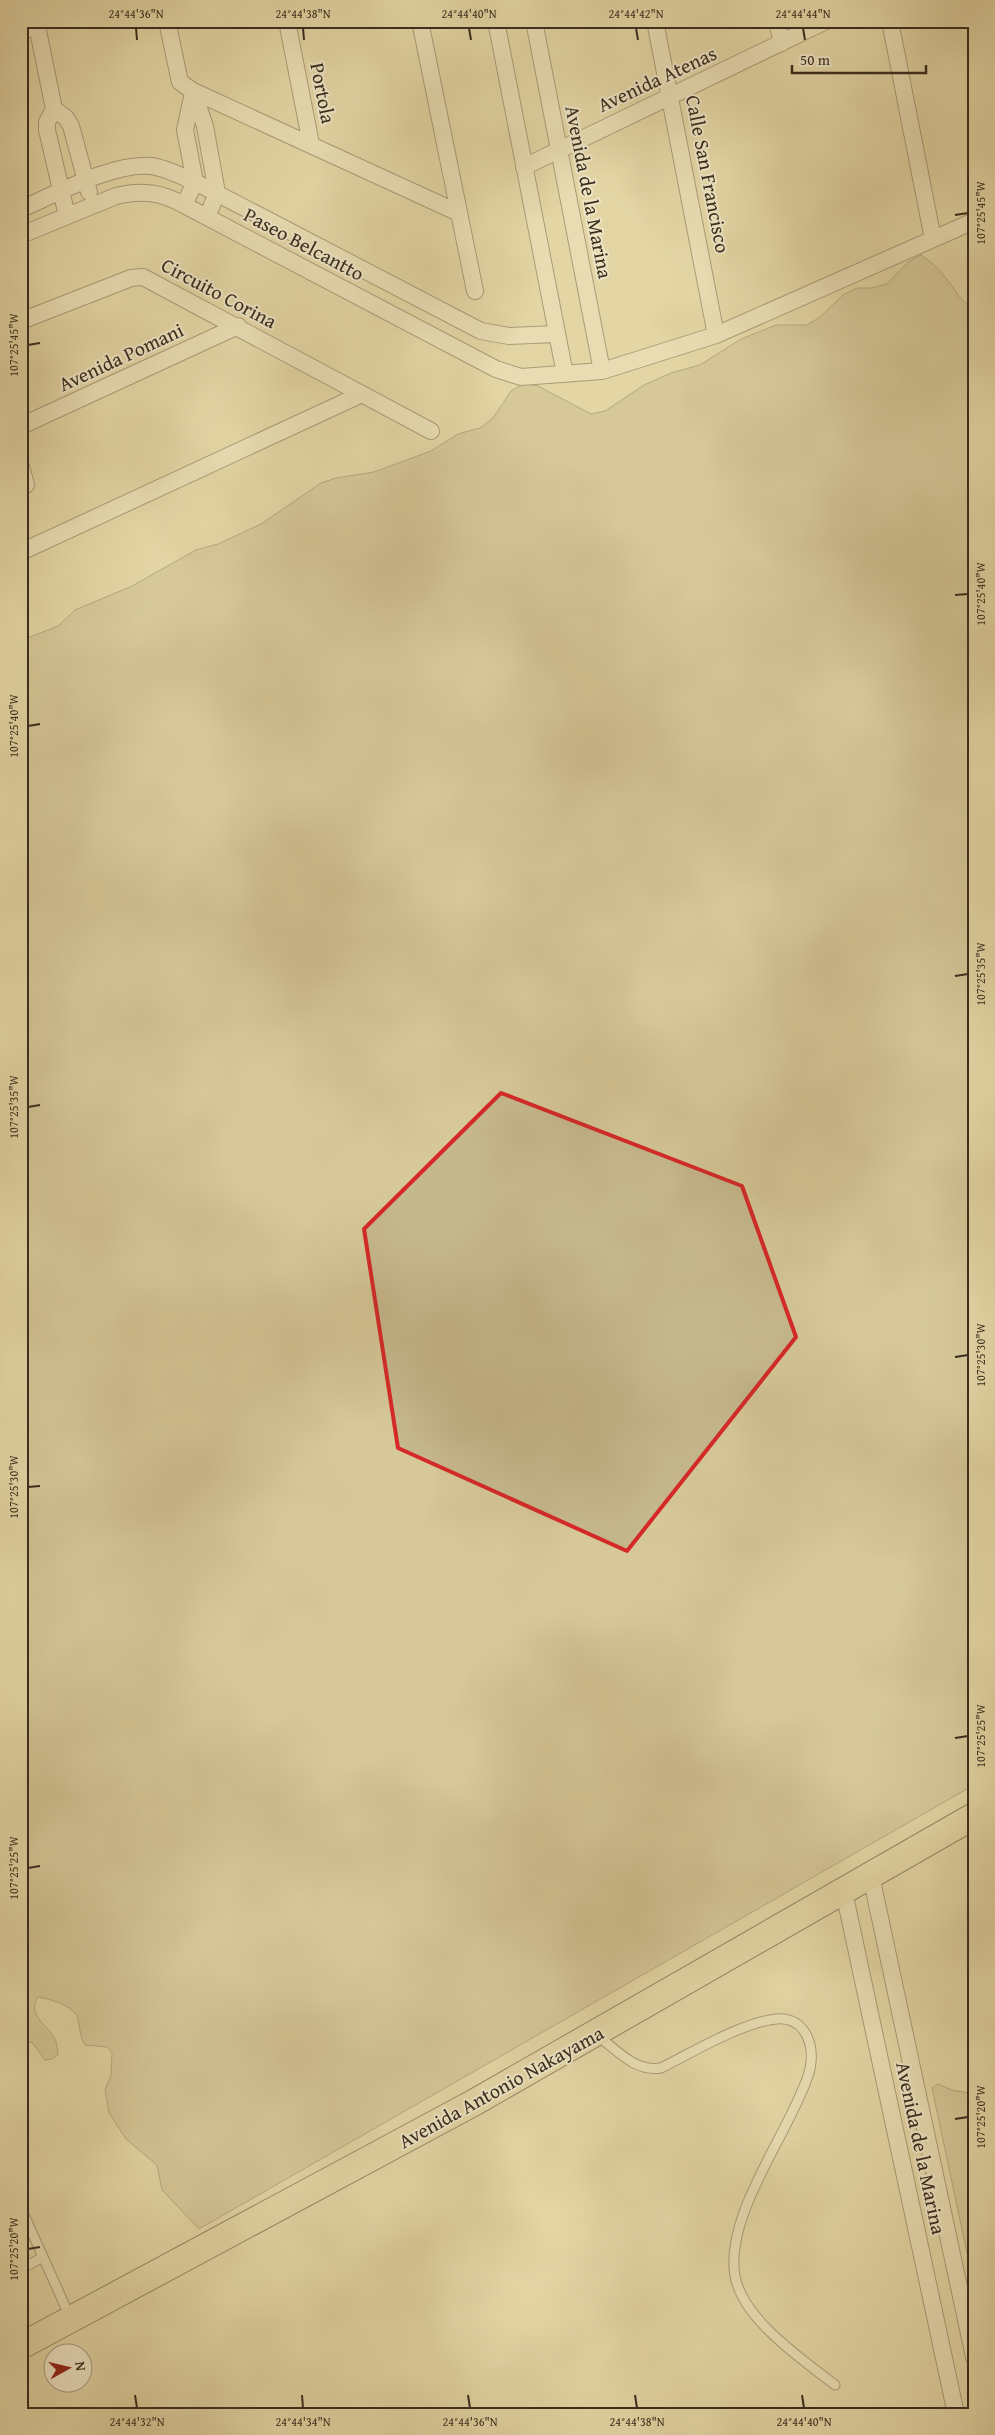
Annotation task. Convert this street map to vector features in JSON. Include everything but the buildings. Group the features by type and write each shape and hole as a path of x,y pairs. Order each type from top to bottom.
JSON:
{"main road":[{"name":"Avenida Antonio Nakayama","path":"21,2346 596,2034 974,1816"}],"street":[{"path":"167,21 180,82 193,91 459,213"},
{"name":"Portola","path":"287,21 311,144"},
{"path":"420,21 475,292"},
{"path":"496,21 565,374"},
{"name":"Avenida de la Marina","path":"534,21 602,371"},
{"name":"Calle San Francisco","path":"656,21 716,336"},
{"path":"777,21 782,43"},
{"name":"Avenida Atenas","path":"524,167 826,21"},
{"path":"890,21 933,239"},
{"path":"21,32 36,23 54,110 47,122 47,130 68,216"},
{"path":"193,91 208,144 217,194 207,217"},
{"path":"184,205 194,182 185,130 193,91"},
{"path":"54,110 66,118 71,126 92,205"},
{"path":"188,147 208,144"},
{"name":"Paseo Belcantto","path":"21,208 108,172 134,166 166,170 194,182 481,331 509,336 556,334"},
{"name":"Paseo Belcantto","path":"21,235 116,196 148,192 170,197 496,369 521,377 602,371 716,336 974,222"},
{"name":"Circuito Corina","path":"21,321 132,278 143,277 238,326 431,432"},
{"name":"Avenida Pomani","path":"21,426 238,326"},
{"path":"472,356 481,331"},
{"path":"21,552 362,394"},
{"path":"21,466 26,485"},
{"name":"Avenida de la Marina","path":"871,1876 974,2357"},
{"name":"Avenida de la Marina","path":"844,1892 956,2414"}],"lane":[{"path":"596,2034 635,2066 651,2070 661,2068 742,2030 776,2019 788,2020 796,2024 808,2036 811,2048 808,2076 740,2225 734,2274 740,2296 762,2321 788,2349 835,2385"},
{"path":"21,2208 71,2320"},
{"path":"21,2269 43,2257"}],"highlighted area":[{"path":"501,1093 742,1186 796,1337 627,1551 398,1448 364,1229"}],"shaded area":[{"path":"921,255 938,269 961,298 974,310 974,1785 199,2229 162,2190 157,2165 126,2139 109,2113 105,2090 111,2075 112,2053 107,2047 85,2045 76,2014 55,2001 38,1997 35,2004 36,2015 56,2041 58,2055 52,2059 45,2060 32,2042 21,2043 21,636 30,637 58,626 75,610 132,586 196,550 218,544 261,524 321,483 336,478 374,472 431,451 458,434 480,428 493,418 511,391 524,383 538,386 591,414 605,411 644,385 671,373 700,365 741,339 776,325 807,325 820,317 843,295 857,288 871,288 887,284 908,262"},
{"path":"938,2084 952,2090 974,2094 974,2286 932,2088"}]}
